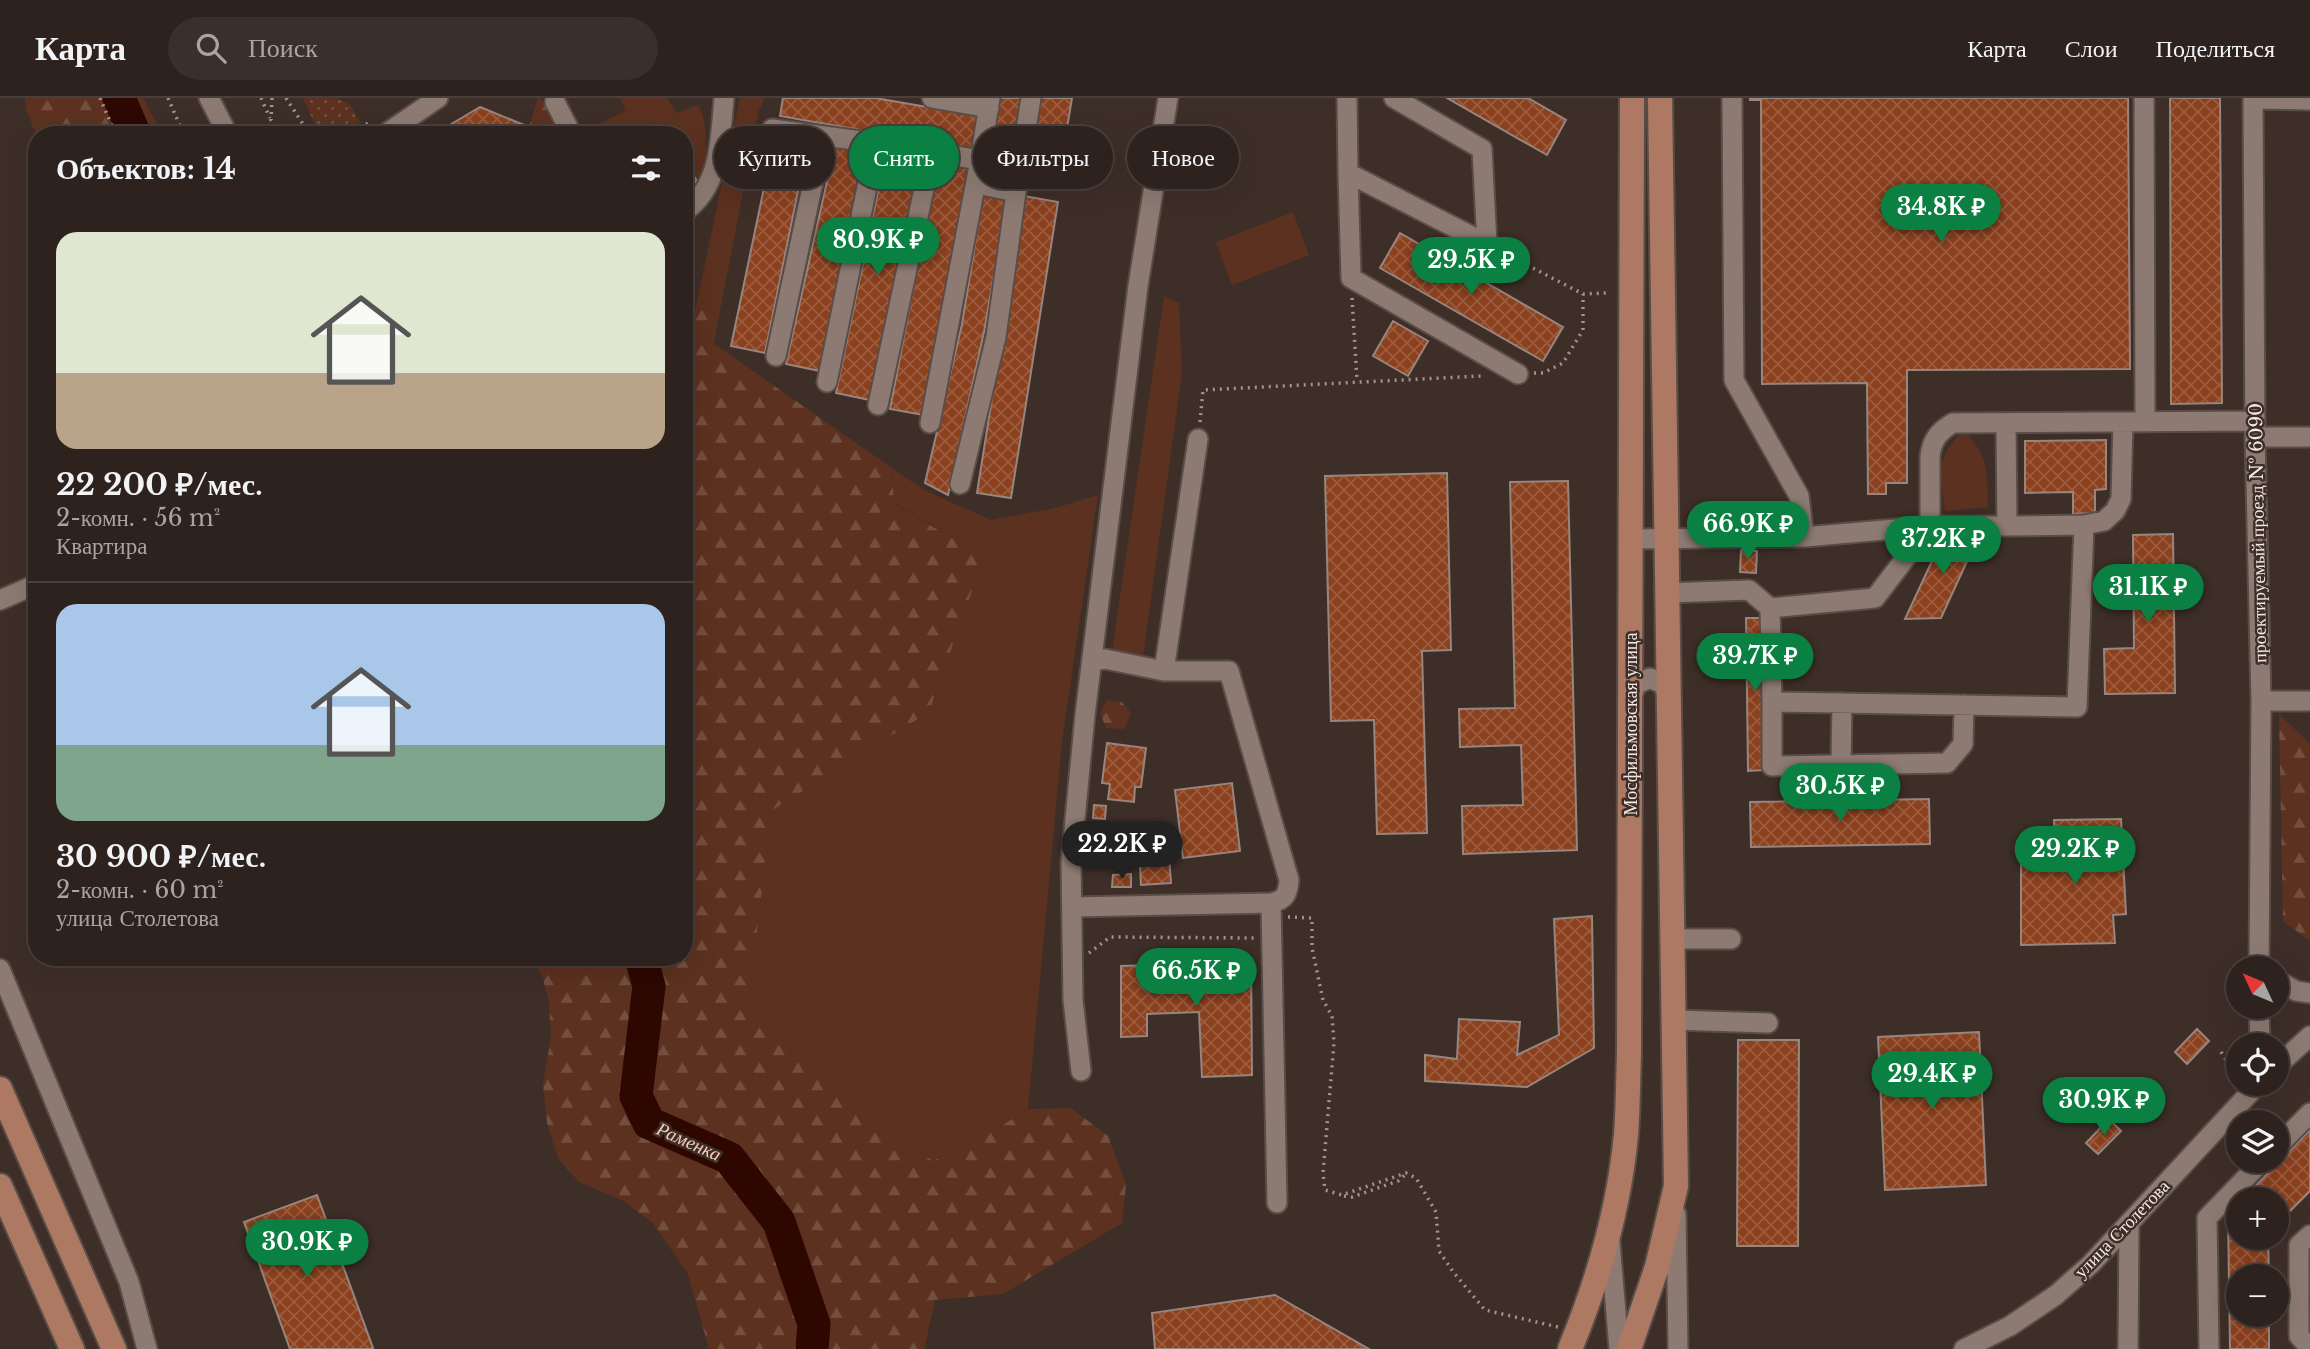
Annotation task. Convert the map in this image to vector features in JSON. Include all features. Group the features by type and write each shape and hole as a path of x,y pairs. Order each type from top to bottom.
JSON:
{"main road":[{"name":"Мосфильмовская улица","path":"1609,1234 1626,1136 1628,1082 1632,98"},
{"name":"Мосфильмовская улица","path":"1660,98 1676,1186"},
{"path":"0,1089 114,1349"},
{"path":"0,1186 72,1349"},
{"path":"1629,1349 1657,1266 1676,1186"},
{"path":"1567,1339 1583,1318 1609,1234"}],"street":[{"path":"209,98 223,126"},
{"path":"397,126 438,98"},
{"path":"693,206 709,187 719,147 724,98"},
{"path":"932,98 990,103 986,126"},
{"path":"960,484 996,337 1031,98"},
{"path":"1082,1071 1073,1000 1071,861 1092,661 1138,286 1168,98"},
{"path":"1347,98 1351,278 1518,374"},
{"path":"1394,98 1482,149 1487,244"},
{"path":"1732,98 1734,380 1799,496 1804,537"},
{"path":"2144,98 2145,422"},
{"path":"2253,99 2310,100"},
{"name":"проектируемый проезд № 6090","path":"2253,99 2255,429 2261,701 2261,956"},
{"path":"555,102 567,126"},
{"path":"1348,173 1487,244"},
{"path":"776,356 812,189"},
{"path":"827,382 866,189"},
{"path":"878,405 924,189"},
{"path":"929,423 976,189"},
{"path":"1001,189 1016,192"},
{"path":"1632,539 1804,537 1930,526 2084,525 2104,521 2115,511 2121,499 2123,422"},
{"path":"1667,593 1749,590 1770,608 1875,598 1930,526 1930,456 1937,436 1953,423 2145,422 2255,429 2310,437"},
{"path":"2006,423 2007,526"},
{"path":"1164,671 1198,439"},
{"path":"1772,702 2077,707 2084,525"},
{"path":"0,600 28,588"},
{"path":"1770,608 1772,766 1947,763 1963,744 1964,705"},
{"path":"1072,907 1271,911 1288,892 1289,880 1229,671 1164,671 1105,659 1092,661"},
{"path":"1631,697 1637,684 1650,678 1663,684 1668,697"},
{"path":"2261,701 2310,701"},
{"path":"1841,765 1842,703"},
{"path":"1271,911 1277,1203"},
{"path":"1673,939 1731,940"},
{"path":"0,969 129,1282 147,1349"},
{"path":"2289,987 2310,993"},
{"path":"1674,1020 1768,1023"},
{"path":"2289,1055 2310,1035"},
{"name":"улица Столетова","path":"1964,1349 2010,1326 2056,1295 2091,1264 2247,1096"},
{"path":"2289,1135 2310,1113"},
{"path":"2208,1349 2207,1218 2250,1173"},
{"name":"Мосфильмовская улица","path":"1676,1186 1681,1345"},
{"path":"2128,1349 2129,1225"},
{"name":"Мосфильмовская улица","path":"1609,1234 1619,1349"},
{"path":"2310,1235 2299,1245 2304,1312 2299,1336 2310,1348"}],"path":[{"path":"100,98 112,126"},
{"path":"168,98 180,126"},
{"path":"261,98 275,126"},
{"path":"271,120 272,98"},
{"path":"286,98 304,126"},
{"path":"1487,244 1583,294 1606,293"},
{"path":"1351,278 1357,382"},
{"path":"1198,439 1203,390 1543,373 1563,363 1583,330 1583,294"},
{"path":"1271,911 1312,918 1312,948 1322,1000 1332,1016 1334,1043 1323,1173 1325,1190 1342,1195 1406,1173 1416,1178 1436,1212 1439,1251 1485,1310 1567,1339"},
{"path":"1073,965 1110,937 1272,939"},
{"path":"2221,1052 2226,1060"}],"green space":[{"path":"25,98 143,98 158,126 33,126"},
{"path":"303,98 334,98 349,103 360,122 351,126 316,126"},
{"path":"538,98 540,98 558,126 529,126"},
{"path":"620,98 667,98 677,113 698,105 706,136 704,169 699,189 693,185 697,181 693,175 693,126 596,126 626,110"},
{"path":"740,98 765,98 756,126 734,126"},
{"path":"721,189 744,189 719,316 696,306"},
{"path":"1293,212 1309,255 1232,285 1216,242"},
{"path":"1164,296 1179,303 1182,373 1143,657 1112,651"},
{"path":"696,306 719,316 714,344 892,468 894,504 984,557 929,712 771,811 748,1010 832,1088 933,1161 990,1133 1028,1109 1071,1108 1108,1136 1126,1184 1122,1223 1003,1294 935,1300 924,1349 709,1349 688,1274 653,1223 622,1200 579,1182 558,1158 547,1123 543,1084 551,1037 549,1001 536,966 693,966 693,321"},
{"path":"1964,431 1978,448 1985,466 1988,507 1945,511 1941,477 1944,458 1954,440"},
{"path":"892,468 924,490 991,520 1055,508 1098,495 1062,742 1028,1109 990,1133 933,1161 832,1088 748,1010 771,811 929,712 984,557 894,503"},
{"path":"1107,700 1122,702 1131,713 1124,729 1106,728 1100,713"},
{"path":"2279,714 2310,744 2310,941 2283,921"}],"building":[{"path":"783,98 875,98 980,116 978,126 973,126 973,150 959,147 959,126 849,128 780,116"},
{"path":"1000,98 1022,98 1017,126 995,126"},
{"path":"1037,98 1072,98 1067,126 1032,126"},
{"path":"1447,98 1528,98 1566,120 1547,155"},
{"path":"1750,98 2128,98 2130,369 1907,370 1907,483 1886,483 1886,494 1868,494 1867,383 1762,384 1761,100"},
{"path":"2170,98 2220,98 2222,403 2171,404"},
{"path":"480,107 527,126 448,126"},
{"path":"835,146 849,149 849,189 860,189 820,371 786,364 825,189 835,189"},
{"path":"959,164 972,167 924,415 890,409 932,189 959,189"},
{"path":"764,189 798,189 765,353 731,346"},
{"path":"878,189 914,189 870,400 836,393"},
{"path":"983,196 1007,200 984,332 948,495 925,483 962,324"},
{"path":"1024,196 1058,202 1011,498 977,493"},
{"path":"1400,233 1563,327 1543,361 1380,268"},
{"path":"1393,321 1428,341 1408,376 1373,356"},
{"path":"2106,440 2106,489 2095,490 2095,513 2073,514 2073,492 2025,493 2025,441"},
{"path":"1447,473 1451,650 1422,651 1427,833 1377,834 1374,720 1331,721 1325,476"},
{"path":"1568,481 1577,850 1463,854 1462,806 1523,805 1521,745 1460,747 1459,709 1515,708 1510,482"},
{"path":"1945,533 1980,533 1941,618 1905,619"},
{"path":"2173,534 2175,693 2105,694 2104,649 2134,648 2133,535"},
{"path":"1741,550 1757,551 1756,573 1740,572"},
{"path":"1746,618 1762,618 1763,770 1748,771"},
{"path":"1107,743 1146,748 1141,787 1135,787 1134,802 1108,799 1110,784 1102,783"},
{"path":"1232,783 1240,851 1183,858 1175,790"},
{"path":"1929,799 1930,844 1751,847 1750,802"},
{"path":"1094,805 1106,806 1105,819 1093,818"},
{"path":"2121,819 2126,914 2113,915 2115,943 2021,945 2021,859 2056,860 2054,820"},
{"path":"1168,842 1171,883 1141,885 1139,844"},
{"path":"1131,874 1131,887 1112,887 1113,875"},
{"path":"1592,916 1594,1048 1527,1087 1425,1081 1425,1055 1457,1059 1459,1019 1520,1022 1517,1055 1559,1035 1554,919"},
{"path":"1251,962 1252,1075 1202,1077 1199,1012 1147,1014 1147,1036 1121,1037 1121,966"},
{"path":"2197,1029 2209,1041 2187,1064 2175,1052"},
{"path":"1979,1032 1986,1185 1885,1190 1878,1037"},
{"path":"1738,1040 1799,1040 1798,1246 1737,1246"},
{"path":"2109,1119 2121,1131 2098,1154 2086,1143"},
{"path":"2310,1130 2310,1191 2289,1212 2289,1187 2255,1187 2268,1173 2289,1173 2289,1152"},
{"path":"317,1195 373,1348 290,1349 244,1222"},
{"path":"2229,1250 2268,1250 2269,1264 2229,1264"},
{"path":"1275,1295 1369,1349 1155,1349 1152,1313"},
{"path":"2230,1327 2269,1327 2269,1349 2230,1349"}],"waterway":[{"name":"Раменка","path":"119,98 131,126"},
{"name":"Раменка","path":"643,966 649,986 636,1096 649,1123 729,1158 779,1222 814,1324 812,1349"}]}
